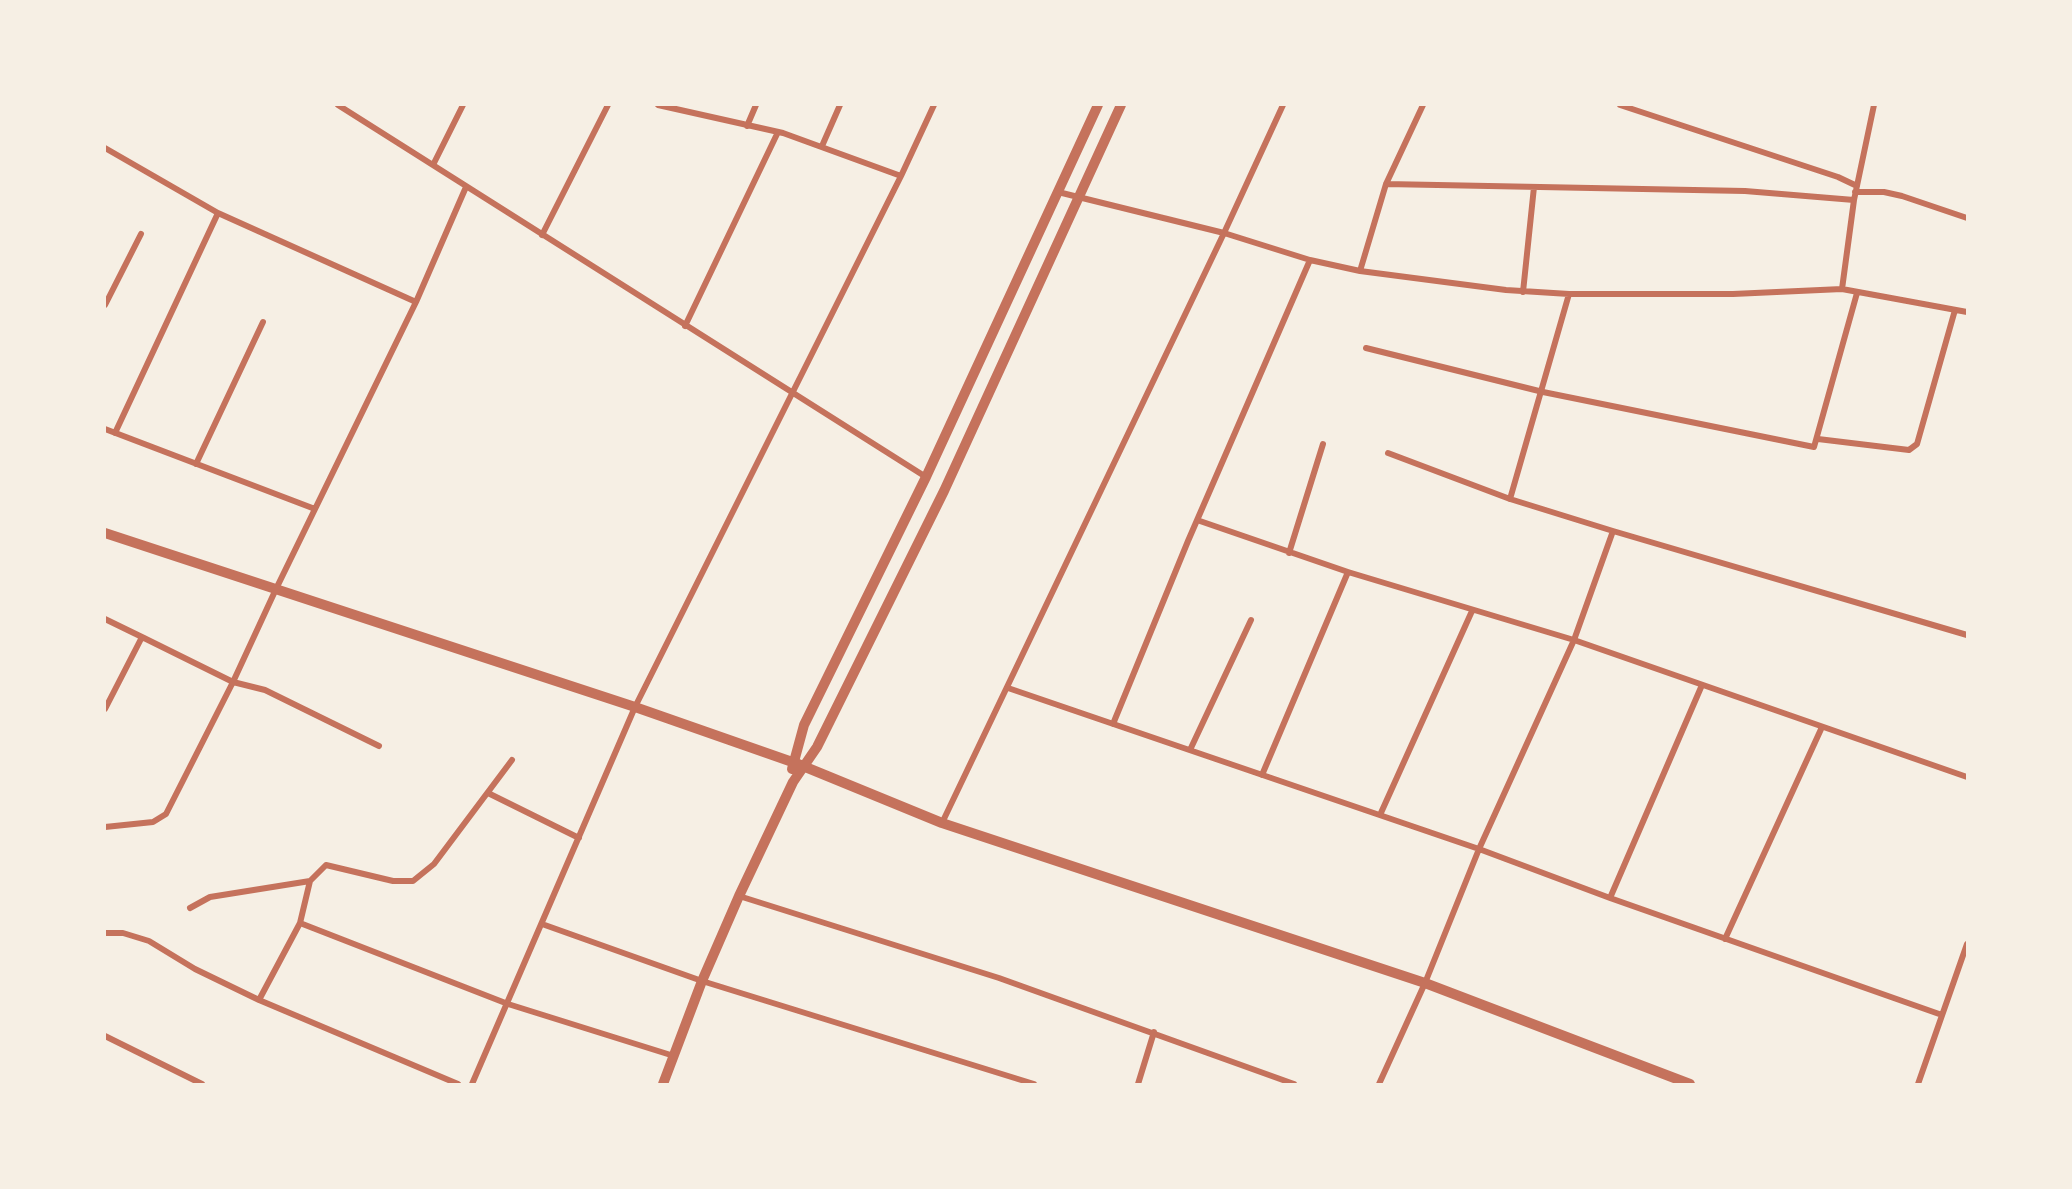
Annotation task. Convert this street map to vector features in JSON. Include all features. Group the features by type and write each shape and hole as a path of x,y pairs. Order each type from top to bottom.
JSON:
{"street":[{"path":"338,105 926,477"},
{"path":"433,165 463,105"},
{"path":"542,235 608,105"},
{"path":"658,105 778,132 901,176"},
{"path":"747,126 756,105"},
{"path":"822,146 840,105"},
{"path":"472,1084 636,707 901,176 934,105"},
{"path":"793,782 792,763 804,725 926,477 1098,105"},
{"path":"666,1083 702,981 793,782 817,747 944,491 1121,105"},
{"path":"942,823 1283,105"},
{"path":"1360,271 1386,184 1423,105"},
{"path":"1620,105 1838,177 1855,193"},
{"path":"1842,289 1855,193 1874,105"},
{"path":"686,326 778,132"},
{"path":"105,148 218,213 416,302"},
{"path":"1386,184 1884,192 1967,218"},
{"path":"105,827 153,822 166,814 233,682 416,302 466,187"},
{"path":"1522,292 1534,187"},
{"path":"1058,192 1224,233 1310,260 1360,271 1522,292 1569,294 1733,294 1842,289 1967,312"},
{"path":"115,433 218,213"},
{"path":"105,305 141,234"},
{"path":"1113,724 1197,520 1310,260"},
{"path":"1366,348 1543,392 1814,447 1857,293"},
{"path":"1510,499 1543,392 1569,294"},
{"path":"1818,439 1909,450 1917,444 1955,310"},
{"path":"196,464 263,321"},
{"path":"105,429 315,509"},
{"path":"1289,554 1323,444"},
{"path":"1388,453 1510,499 1967,635"},
{"path":"1197,520 1289,554 1574,640 1967,777"},
{"path":"1379,1084 1425,983 1479,849 1574,640 1613,531"},
{"path":"105,533 636,707 804,767 942,823 1425,983 1690,1084"},
{"path":"1262,775 1348,572"},
{"path":"1380,815 1472,611"},
{"path":"105,620 233,682 265,690 379,746"},
{"path":"1190,750 1251,620"},
{"path":"105,709 142,637"},
{"path":"1610,898 1702,685"},
{"path":"1008,688 1479,849 1610,898 1942,1015"},
{"path":"1725,939 1822,727"},
{"path":"259,1000 300,923 310,881 326,865 393,880 413,881 434,864 512,760"},
{"path":"488,793 579,838"},
{"path":"190,908 210,897 310,881"},
{"path":"740,896 999,978 1294,1084"},
{"path":"300,923 508,1004 674,1056"},
{"path":"542,924 702,981 1034,1084"},
{"path":"105,933 123,933 149,941 195,969 259,1000 458,1084"},
{"path":"1918,1084 1967,944"},
{"path":"1138,1084 1154,1032"},
{"path":"105,1036 202,1084"}]}
